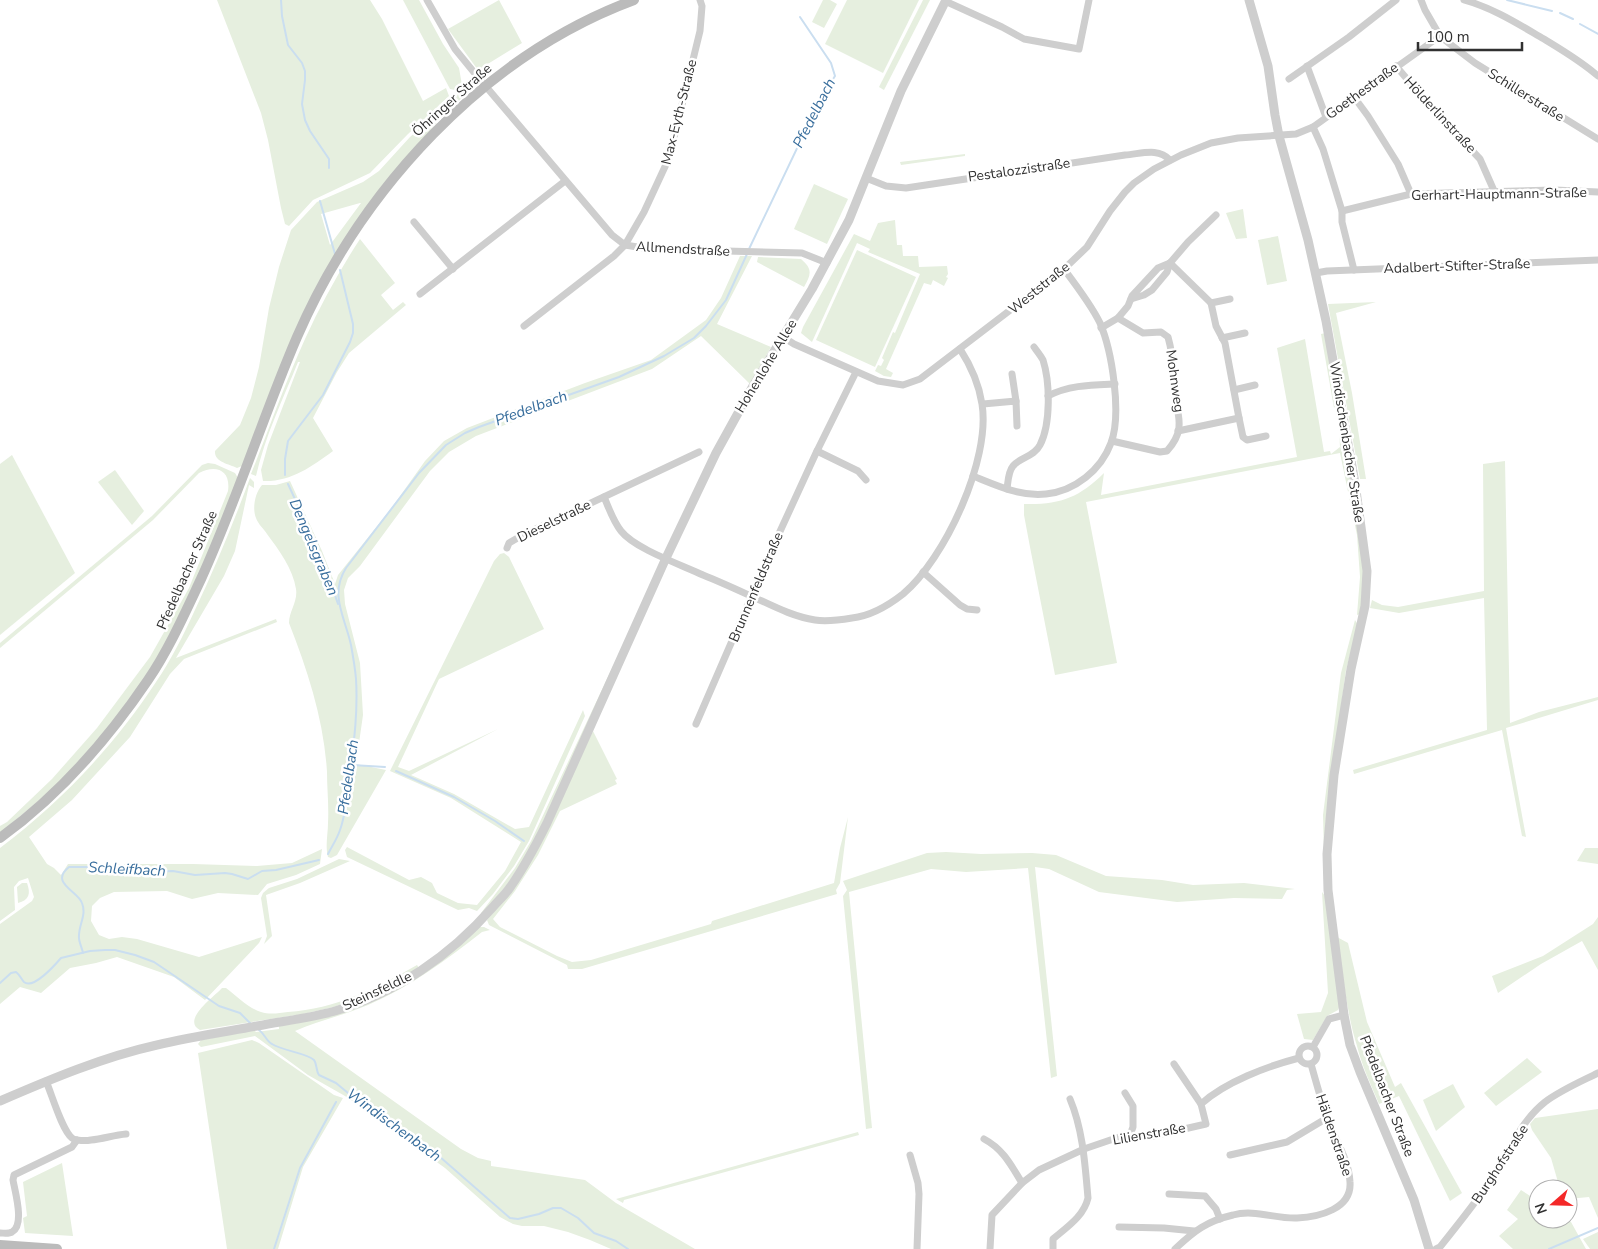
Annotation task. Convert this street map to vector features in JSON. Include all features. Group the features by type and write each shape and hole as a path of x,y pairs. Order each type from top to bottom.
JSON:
{"main road":[{"name":"Öhringer Straße","path":"331,269 363,218 420,146 486,86 511,66 548,42 600,14 634,0"},
{"name":"Pfedelbacher Straße","path":"0,838 32,812 83,762 149,678 174,636 217,541 298,335 331,269"},
{"path":"0,1246 56,1249"}],"street":[{"name":"Allmendstraße","path":"427,0 456,49 565,181 612,235 624,245 650,249 802,253 827,263"},
{"name":"Max-Eyth-Straße","path":"524,326 614,256 624,245 644,212 670,158 700,30 702,6 700,0"},
{"path":"946,1 1024,39 1079,49 1089,0"},
{"name":"Windischenbacher Straße","path":"1249,0 1268,66 1279,136 1316,273 1343,414 1364,544 1367,582 1334,775 1327,854 1328,890"},
{"path":"1289,79 1349,37 1396,0"},
{"name":"Schillerstraße","path":"1421,0 1440,36 1475,63 1598,139"},
{"path":"1464,0 1484,6 1530,31 1583,63 1598,76"},
{"name":"Hohenlohe Allee","path":"588,732 666,558 716,453 753,386 827,263 849,220 901,91 946,1"},
{"name":"Goethestraße","path":"1279,136 1296,134 1313,126 1440,36"},
{"path":"1306,66 1326,117"},
{"name":"Hölderlinstraße","path":"1396,66 1429,105 1480,159 1495,193"},
{"path":"1354,97 1398,164 1411,194"},
{"path":"1313,126 1323,149 1342,211 1342,222 1354,270"},
{"name":"Weststraße","path":"783,337 878,381 893,384 911,383 931,372 1064,269 1087,246 1125,192 1154,168 1198,147 1211,143 1238,138 1279,136"},
{"name":"Pestalozzistraße","path":"866,178 886,186 906,188 1144,153 1159,152 1165,154 1170,160"},
{"path":"420,294 565,181"},
{"name":"Gerhart-Hauptmann-Straße","path":"1342,211 1411,194 1555,190 1598,192"},
{"path":"1131,299 1144,296 1152,290 1167,272 1170,263 1188,242 1216,215"},
{"path":"414,222 453,269"},
{"name":"Adalbert-Stifter-Straße","path":"1316,273 1598,260"},
{"path":"1101,328 1118,318 1128,306 1132,296 1158,268 1170,263"},
{"path":"1170,263 1211,303 1216,326 1225,344 1243,437 1248,440 1266,436"},
{"path":"973,476 1020,493 1044,495 1058,492 1072,486 1090,474 1100,464 1112,441 1115,422 1115,384 1111,362 1101,328 1080,290 1064,269"},
{"path":"1211,303 1230,299"},
{"name":"Mohnweg","path":"1112,441 1160,452 1167,451 1172,445 1180,420 1174,392 1174,374 1168,337 1161,332 1143,333 1118,318"},
{"path":"1222,338 1245,333"},
{"path":"1007,489 1013,466 1034,453 1040,445 1048,418 1048,396 1042,359 1034,347"},
{"name":"Dieselstraße","path":"604,497 615,523 629,539 789,614 815,620 855,618 888,605 904,593 923,572 942,546 973,476 983,425 983,404 976,377 960,349"},
{"name":"Brunnenfeldstraße","path":"696,724 817,450 856,372"},
{"path":"1012,374 1016,401 1016,426"},
{"path":"1048,396 1079,386 1115,384"},
{"path":"1234,390 1255,385"},
{"path":"983,404 1016,401"},
{"path":"1178,430 1239,418"},
{"path":"817,450 858,471 866,480"},
{"name":"Dieselstraße","path":"507,548 509,542 521,536 699,452"},
{"path":"923,572 960,605 967,609 977,610"},
{"name":"Steinsfeldle","path":"0,1101 85,1067 154,1046 336,1011 389,990 422,970 464,938 510,887 532,854 588,732"},
{"name":"Pfedelbacher Straße","path":"1328,890 1344,1015 1350,1044 1414,1200 1429,1249"},
{"path":"1313,1047 1328,1019 1344,1015"},
{"path":"1308,1045 1313,1047 1316,1049 1316,1059 1311,1064 1304,1063 1298,1054 1302,1048 1308,1045"},
{"path":"1174,1064 1201,1104 1235,1081 1299,1058"},
{"name":"Häldenstraße","path":"1175,1249 1194,1231 1234,1214 1248,1213 1296,1218 1337,1208 1345,1202 1349,1195 1348,1171 1327,1118 1311,1064"},
{"name":"Burghofstraße","path":"1436,1249 1440,1247 1477,1200 1496,1172 1510,1144 1532,1115 1551,1099 1598,1073"},
{"path":"46,1081 64,1128 72,1138 91,1140 126,1134"},
{"path":"1125,1093 1133,1106 1133,1127 1130,1135"},
{"path":"1053,1249 1053,1239 1080,1215 1086,1206 1088,1198 1084,1150 1078,1116 1070,1099"},
{"name":"Lilienstraße","path":"990,1249 992,1215 1022,1182 1039,1170 1084,1150 1125,1135 1149,1137 1206,1124 1201,1104"},
{"path":"1230,1155 1287,1142 1327,1118"},
{"path":"984,1139 994,1144 1006,1155 1022,1182"},
{"path":"0,1234 11,1233 17,1228 19,1220 13,1180 14,1175 72,1147 77,1140"},
{"path":"910,1154 919,1194 917,1249"},
{"path":"1169,1194 1205,1196 1216,1209 1220,1219"},
{"path":"1119,1226 1194,1231"}],"green space":[{"path":"217,0 370,0 382,19 423,101 446,88 449,96 370,173 313,200 289,226 285,224 281,208 261,113"},
{"path":"403,0 419,0 443,44 459,68 462,85 455,90 450,89"},
{"path":"499,0 522,43 478,70 448,29"},
{"path":"823,0 830,0 837,4 824,28 812,22"},
{"path":"847,0 919,0 883,73 825,44"},
{"path":"923,0 930,0 884,90 879,87"},
{"path":"471,83 469,91 440,119 372,199 330,263 242,466 237,468 219,460 215,455 215,451 240,425 251,398 259,367 269,308 279,267 291,230 317,202 363,182 379,171 410,137","holes":["361,203 330,245 321,214"]},
{"path":"965,154 965,156 901,165 900,162"},
{"path":"814,184 848,199 827,244 794,229"},
{"path":"1243,209 1247,238 1236,239 1226,213"},
{"path":"895,220 897,245 902,245 903,256 918,256 919,267 947,266 948,274 946,277 948,278 944,286 933,280 931,285 924,283 886,369 893,373 891,377 884,376 875,371 884,360 882,358 893,332 895,333 920,274 868,252 870,249 857,243 812,342 801,333 854,234 870,241 878,223"},
{"path":"1278,236 1287,281 1267,285 1258,240"},
{"path":"360,239 395,283 381,295 393,310 403,302 406,305 349,353 313,418 333,451 309,468 292,476 273,481 263,481 261,470 268,445 300,362 298,362 275,418 256,476 251,474 284,389 317,313"},
{"path":"857,250 916,277 875,367 816,340"},
{"path":"740,256 752,256 717,324 771,347 750,384 701,336 652,369 476,436 449,452 430,471 360,566 348,578 344,590 345,604 360,663 363,715 356,764 386,770 337,855 331,858 328,857 327,772 319,715 303,659 289,623 296,598 292,574 285,560 258,522 255,514 256,496 262,485 276,485 290,481 335,584 338,575 390,510 425,461 444,441 467,428 651,360 706,320 721,298"},
{"path":"758,257 801,259 808,266 810,272 804,287 757,262"},
{"path":"1376,302 1336,313 1352,393 1366,479 1360,479 1328,304"},
{"path":"1326,333 1338,401 1334,408 1321,334"},
{"path":"1305,339 1324,452 1330,451 1331,454 1340,447 1338,413 1340,412 1364,560 1364,584 1360,614 1357,615 1360,577 1357,535 1340,453 1086,502 1117,663 1055,675 1024,515 1024,504 1048,503 1068,498 1086,489 1104,473 1101,495 1297,457 1277,348"},
{"path":"12,455 75,573 0,635 0,464"},
{"path":"1505,461 1510,723 1539,712 1598,697 1598,700 1506,728 1526,837 1522,836 1502,730 1354,774 1353,770 1487,730 1484,598 1399,613 1370,608 1372,600 1382,605 1398,607 1484,591 1483,464"},
{"path":"208,463 235,473 238,478 214,541 170,635 146,676 105,732 56,786 0,833 0,826 7,822 52,779 97,728 150,657 189,588 228,491 225,474 216,469 205,470 199,473 153,520 0,648 0,643 152,516 202,465"},
{"path":"115,470 144,511 132,525 98,482"},
{"path":"250,478 254,482 254,488 249,485 235,551 224,576 176,658 276,619 277,622 184,659 170,674 130,737 72,800 29,837 47,864 61,875 68,864 257,866 292,863 322,849 320,864 296,875 267,884 258,895 218,893 192,899 167,891 114,892 100,898 92,906 91,921 99,935 109,939 122,937 137,939 199,957 262,937 259,943 205,1000 174,977 117,957 70,968 41,993 20,987 0,1004 0,924 32,901 34,897 28,878 19,881 14,887 15,910 0,921 0,848 44,812 85,772 140,706 167,665 186,630 224,546"},
{"path":"504,553 509,557 544,629 439,679 398,767 409,771 498,729 411,775 454,794 515,829 529,827 583,710 585,716 529,841 514,866 493,894 477,911 469,908 458,910 347,857 345,850 347,847 409,880 421,877 432,883 437,893 458,903 477,905 505,871 521,842 451,798 390,771 494,561 500,554"},
{"path":"1355,620 1358,625 1346,670 1326,818 1324,854 1323,815 1341,673"},
{"path":"613,666 528,853 506,886 481,913 515,868 531,841"},
{"path":"593,731 617,779 615,780 617,784 560,811 538,855 515,891 493,919 500,927 572,962 591,960 711,924 712,921 834,883 848,817 840,883 836,890 837,894 582,969 568,969 567,965 489,925 487,920 513,889 558,805"},
{"path":"1585,848 1598,848 1598,864 1577,861"},
{"path":"927,853 1056,855 1106,876 1162,880 1193,885 1244,883 1295,889 1287,890 1282,899 1234,898 1177,902 1099,892 1049,869 1035,867 1057,1076 1051,1078 1028,868 966,872 931,869 849,892 872,1128 866,1129 843,896 847,890 843,881"},
{"path":"339,859 350,861 300,883 266,895 272,936 264,944 267,936 261,898 263,893 269,888 297,879"},
{"path":"22,883 27,883 29,893 25,900 18,903 17,887"},
{"path":"1322,892 1325,896 1340,1005 1338,1010 1327,1016 1313,1040 1304,1039 1297,1014 1321,1012 1328,993"},
{"path":"1598,917 1598,970 1582,941 1541,964 1498,993 1492,976 1543,956 1593,924"},
{"path":"479,927 490,930 482,932 441,963 398,990 368,1005 295,1031 461,1149 478,1158 491,1161 491,1166 585,1180 616,1203 695,1249 611,1249 568,1232 544,1226 513,1224 500,1217 445,1168 345,1096 308,1075 255,1036 201,1047 198,1044 201,1040 254,1030 256,1032 279,1029 279,1026 367,1003"},
{"path":"1337,937 1348,943 1367,1022 1395,1087 1401,1083 1462,1193 1450,1201 1399,1096 1379,1104 1373,1090 1361,1061 1353,1033"},
{"path":"417,965 419,968 387,986 334,1007 303,1014 200,1030 195,1026 194,1020 201,1009 222,988 226,988 256,1010 274,1014 322,1007 339,1002 387,982"},
{"path":"252,1040 334,1095 343,1098 303,1167 278,1249 227,1249 198,1053"},
{"path":"1527,1058 1542,1072 1496,1106 1484,1093"},
{"path":"1453,1084 1465,1107 1436,1131 1423,1100"},
{"path":"1598,1109 1598,1218 1589,1197 1578,1198 1578,1179 1557,1179 1551,1158 1532,1130 1530,1124 1535,1118"},
{"path":"858,1132 859,1135 624,1200 623,1203 616,1199"},
{"path":"62,1163 73,1236 25,1233 23,1218 27,1216 23,1182"},
{"path":"1521,1190 1528,1195 1528,1229 1575,1229 1586,1249 1513,1249 1499,1236 1518,1219 1507,1210"},
{"path":"1598,1232 1598,1249 1590,1249 1583,1239"}],"waterway":[{"name":"Dengelsgraben","path":"281,0 288,45 302,63 305,71 302,104 305,120 310,131 329,159 329,168"},
{"name":"Pfedelbach","path":"1507,0 1552,11"},
{"name":"Pfedelbach","path":"1560,13 1573,19"},
{"name":"Pfedelbach","path":"749,249 821,98 835,76 831,63 800,17"},
{"name":"Pfedelbach","path":"1580,24 1598,34"},
{"name":"Dengelsgraben","path":"320,201 335,254"},
{"name":"Pfedelbach","path":"328,854 339,833 345,810 356,715 355,666 339,597 341,578 346,568 419,473 446,445 479,427 619,377 664,356 694,338 726,300 747,254"},
{"name":"Dengelsgraben","path":"285,475 288,441 323,395 353,333 353,324 340,270"},
{"name":"Dengelsgraben","path":"288,484 323,560 338,604"},
{"path":"352,765 385,767"},
{"path":"396,771 454,797 524,841"},
{"name":"Schleifbach","path":"83,953 79,941 84,912 82,903 66,886 62,878 69,867 109,865 138,872 173,871 195,875 225,873 248,879 262,871 276,870 319,860"},
{"name":"Windischenbach","path":"0,983 11,973 16,972 24,982 28,984 33,983 44,976 61,958 90,951 115,950 154,962 219,1006 240,1013 251,1024"},
{"name":"Windischenbach","path":"259,1030 272,1044 314,1060 319,1075 336,1083 378,1118 396,1127 408,1138 424,1143 510,1218 518,1219 539,1214 553,1208 561,1208 578,1218 594,1233 616,1241 628,1249"},
{"path":"274,1249 300,1168 336,1102"},
{"name":"Windischenbach","path":"1549,1249 1598,1228"}]}
